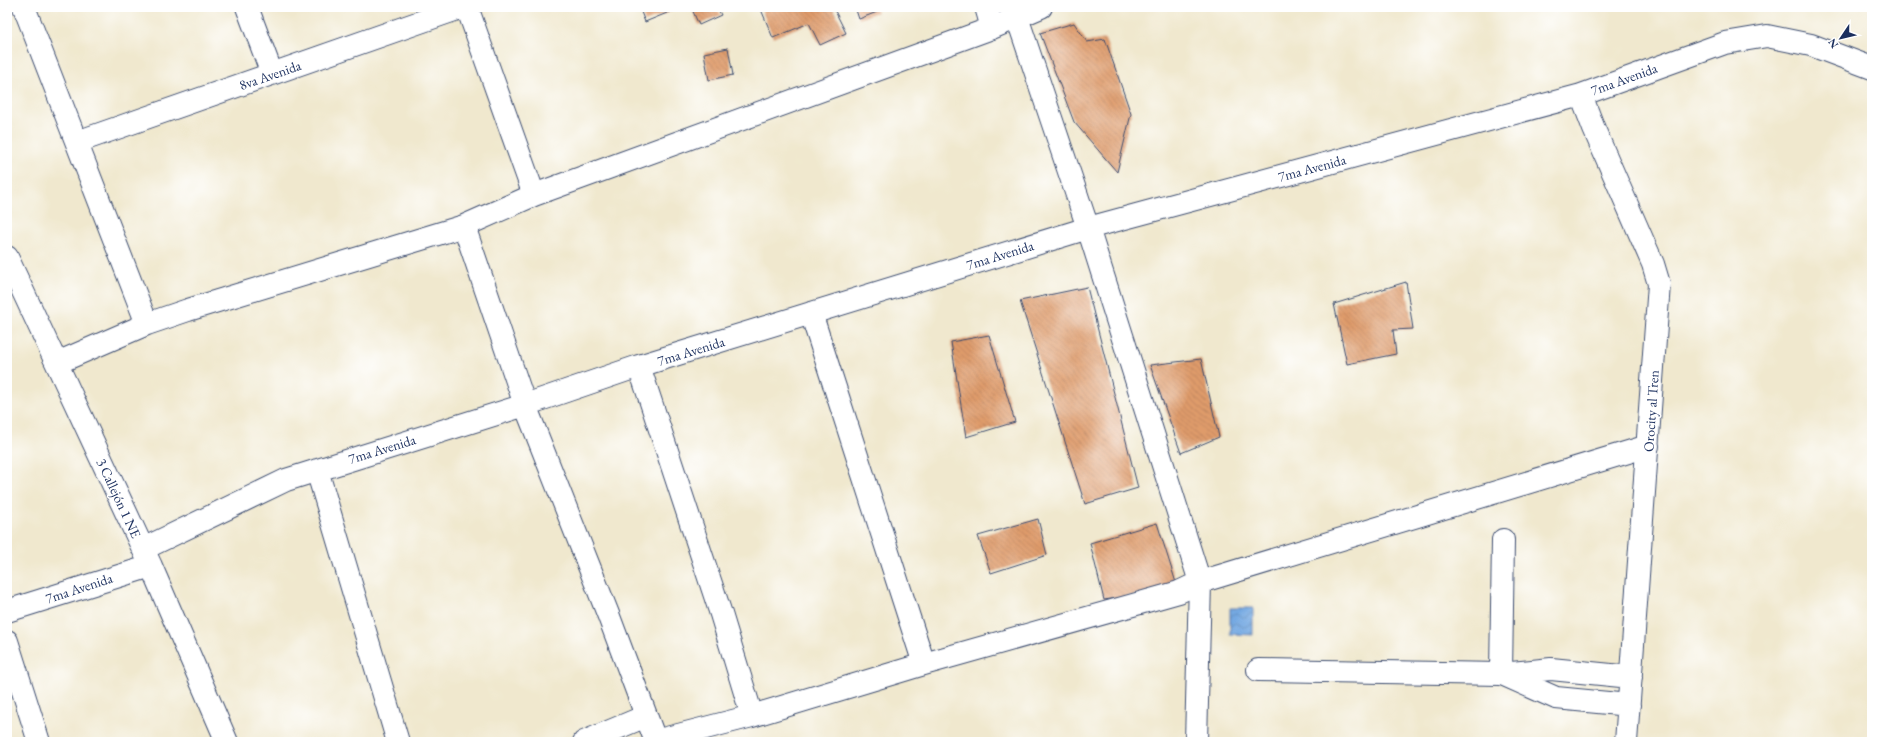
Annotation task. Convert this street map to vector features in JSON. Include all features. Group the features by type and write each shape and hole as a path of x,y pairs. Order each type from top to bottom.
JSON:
{"street":[{"path":"24,7 147,324"},
{"path":"247,7 272,74"},
{"name":"8va Avenida","path":"77,142 463,7"},
{"path":"467,7 534,195"},
{"path":"986,7 992,28"},
{"path":"57,363 147,324 188,310 464,226 534,195 992,28 1041,7"},
{"path":"1016,17 1088,228 1200,582 1196,742"},
{"name":"7ma Avenida","path":"7,611 147,557 286,480 524,406 640,366 1088,228 1581,95 1725,43 1767,36 1811,45 1872,68"},
{"name":"Orocity al Tren","path":"1581,95 1653,264 1659,284 1626,742"},
{"path":"464,226 524,406 608,614 656,742 752,716 924,664 1179,592 1200,582 1648,446"},
{"name":"3 Callejón 1 NE","path":"7,257 147,557 227,742"},
{"path":"811,313 924,664"},
{"path":"640,366 721,614 752,716"},
{"path":"317,470 398,742"},
{"path":"1501,674 1503,540"},
{"path":"7,641 39,742"},
{"path":"1258,670 1501,674 1551,669 1631,677"},
{"path":"1501,674 1556,698 1629,705"},
{"path":"584,742 646,716"}],"water":[{"path":"1230,608 1253,608 1253,635 1230,634"}],"building":[{"path":"639,7 671,7 672,11 645,22"},
{"path":"691,7 717,7 721,15 699,25"},
{"path":"760,7 833,7 846,33 820,45 809,23 773,38"},
{"path":"855,7 875,7 877,12 859,19"},
{"path":"1074,23 1087,42 1105,39 1131,114 1117,172 1074,122 1040,33"},
{"path":"728,48 733,75 709,80 704,53"},
{"path":"1406,282 1413,329 1393,330 1396,354 1347,364 1334,304"},
{"path":"1087,287 1138,488 1085,504 1020,301"},
{"path":"989,335 1015,422 966,437 951,342"},
{"path":"1201,359 1219,437 1181,453 1150,365"},
{"path":"1038,519 1047,555 991,573 978,536"},
{"path":"1157,523 1178,589 1104,600 1090,543"}]}
